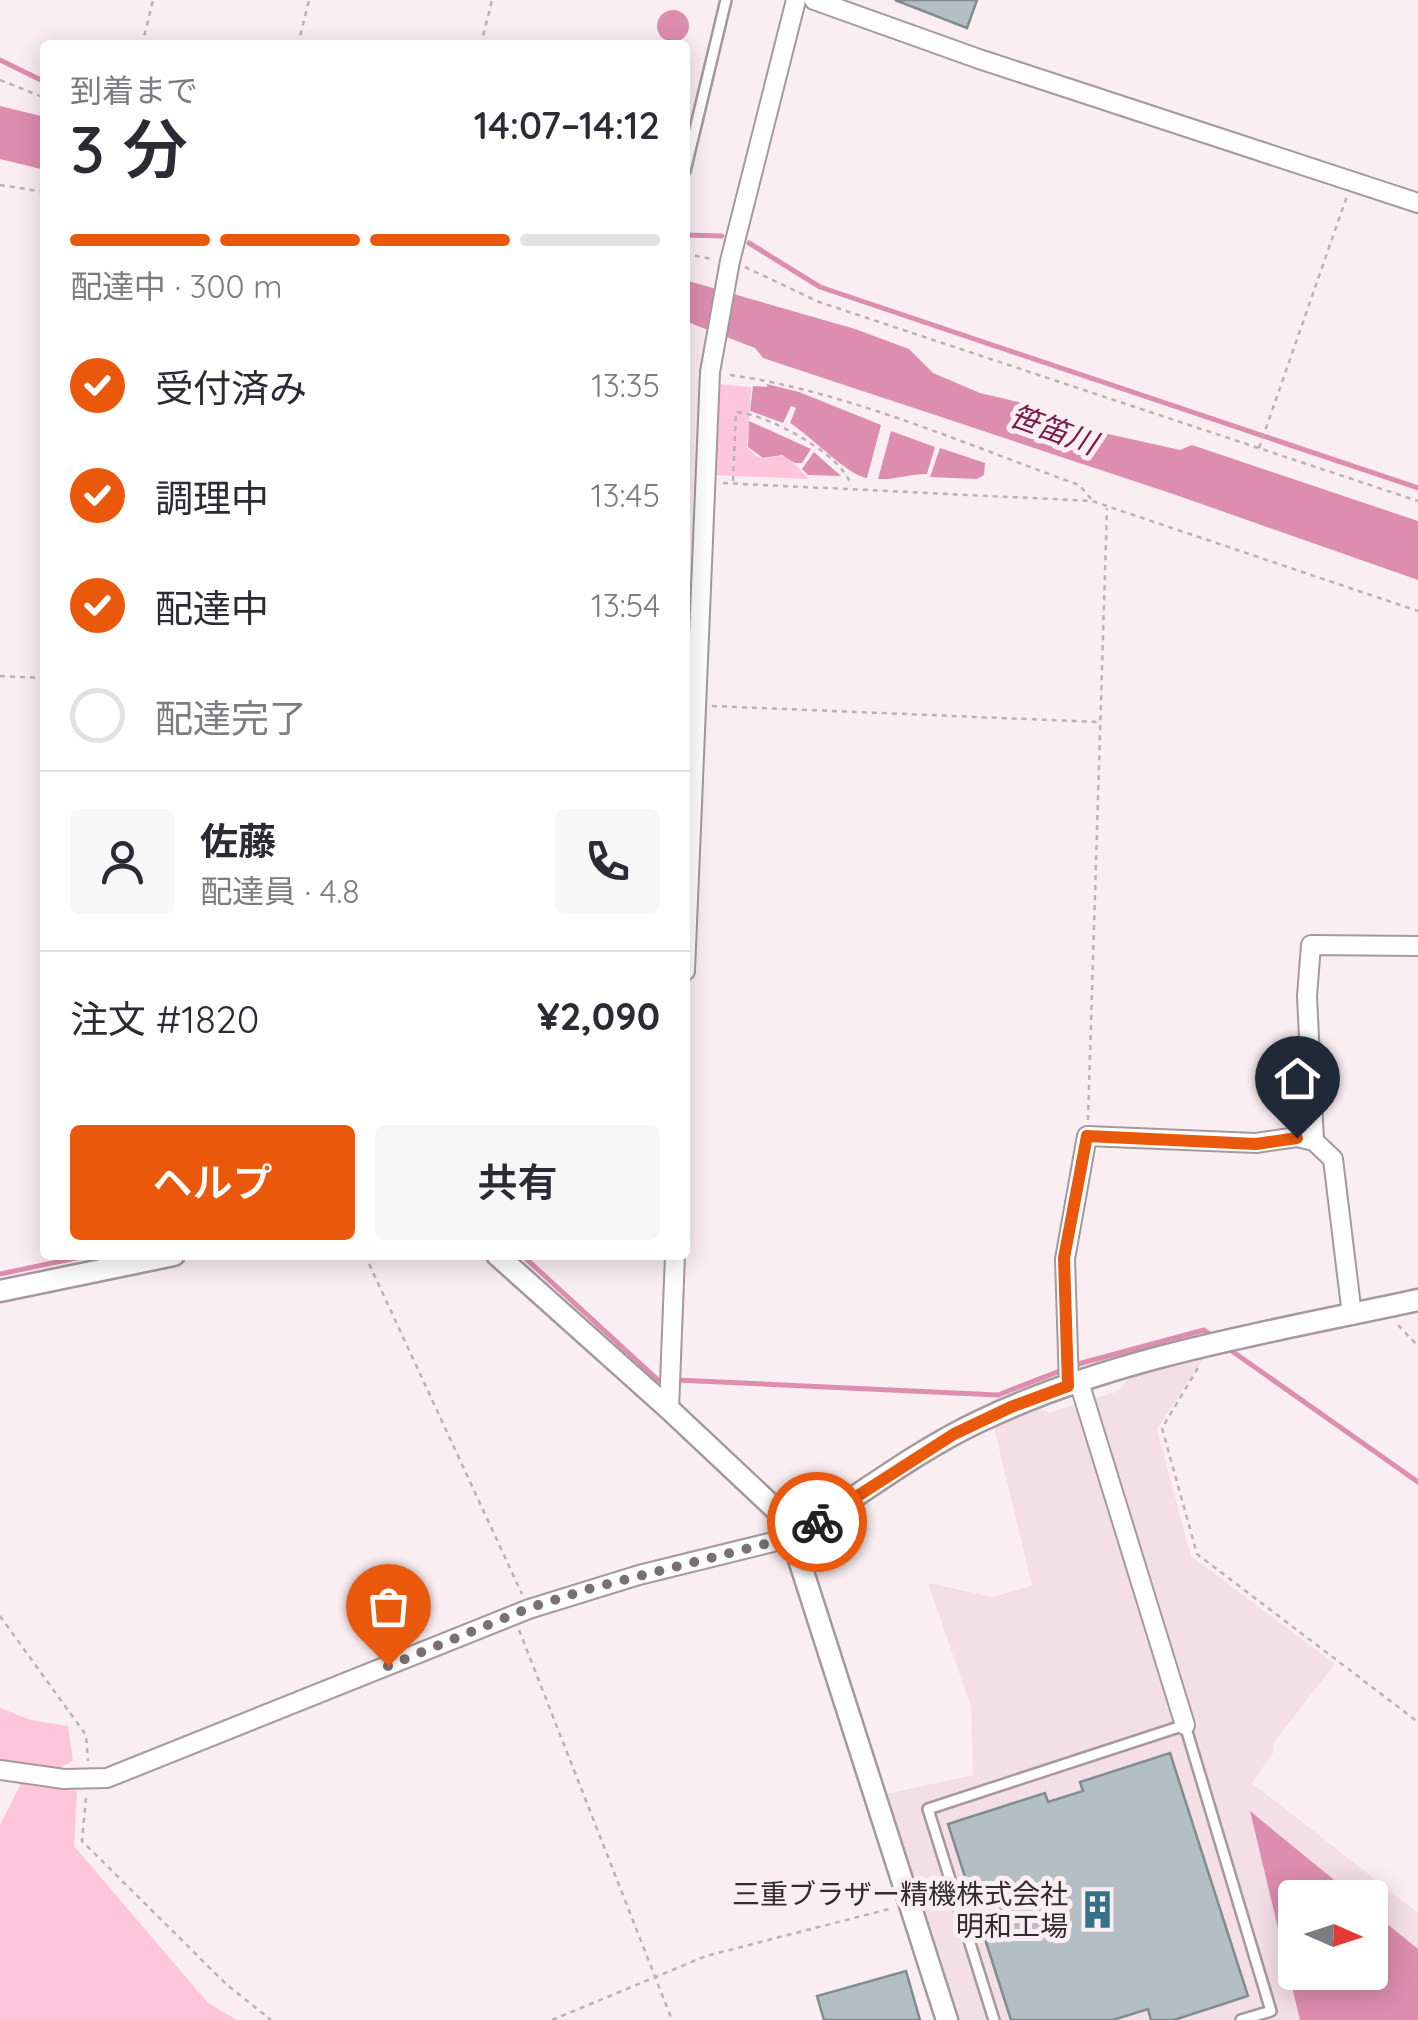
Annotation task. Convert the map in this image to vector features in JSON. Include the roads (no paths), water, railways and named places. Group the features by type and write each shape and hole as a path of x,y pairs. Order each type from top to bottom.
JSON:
{"street":[{"path":"690,838 711,369 730,261 796,0"},
{"path":"814,0 979,59 1418,203"},
{"path":"1314,1141 1307,996 1311,945 1418,946"},
{"path":"1186,1725 1070,1375 1064,1258 1087,1136 1256,1144 1297,1138 1314,1141 1333,1159 1352,1315"},
{"path":"0,1291 150,1260"},
{"path":"503,1260 670,1390 780,1513 793,1537 947,2020"},
{"path":"670,1390 674,1260"},
{"path":"0,1770 24,1776 107,1778 521,1612 607,1584 793,1537 954,1434 1070,1375 1418,1300"}],"lane":[{"path":"690,150 726,0"},
{"path":"994,2020 928,1809 1186,1725 1271,2010 1240,2020"}],"water":[{"path":"667,11 679,11 688,20 688,32 680,40 666,40 658,32 658,20"},
{"path":"0,106 40,116 40,169 0,159"},
{"name":"笹笛川","path":"690,281 855,329 909,349 933,373 980,393 1018,402 1063,424 1180,450 1192,445 1418,521 1418,580 763,358 755,348 690,323"},
{"path":"767,384 799,392 881,425 867,478 850,470 790,423 796,408 791,406 783,423 750,411 753,386"},
{"path":"749,421 811,449 802,463 782,455 763,458 748,447"},
{"path":"891,431 935,447 927,474 878,479"},
{"path":"940,448 985,463 984,475 977,479 930,477"},
{"path":"814,452 841,476 808,475 802,469"},
{"path":"1250,1811 1334,1880 1278,1880 1278,1928"},
{"path":"1388,1925 1418,1949 1418,2020 1300,2020 1293,1990 1388,1990"}],"waterway":[{"path":"0,60 40,80"},
{"path":"690,235 722,236"},
{"path":"749,243 820,287 1418,488"},
{"path":"0,1274 66,1260"},
{"path":"527,1260 658,1380 665,1380"},
{"path":"676,1380 998,1395 1078,1364 1204,1330 1212,1336"},
{"path":"1229,1349 1418,1482"}],"place":[{"name":"三重ブラザー精機株式会社 明和工場","path":"1098,1910"}]}
